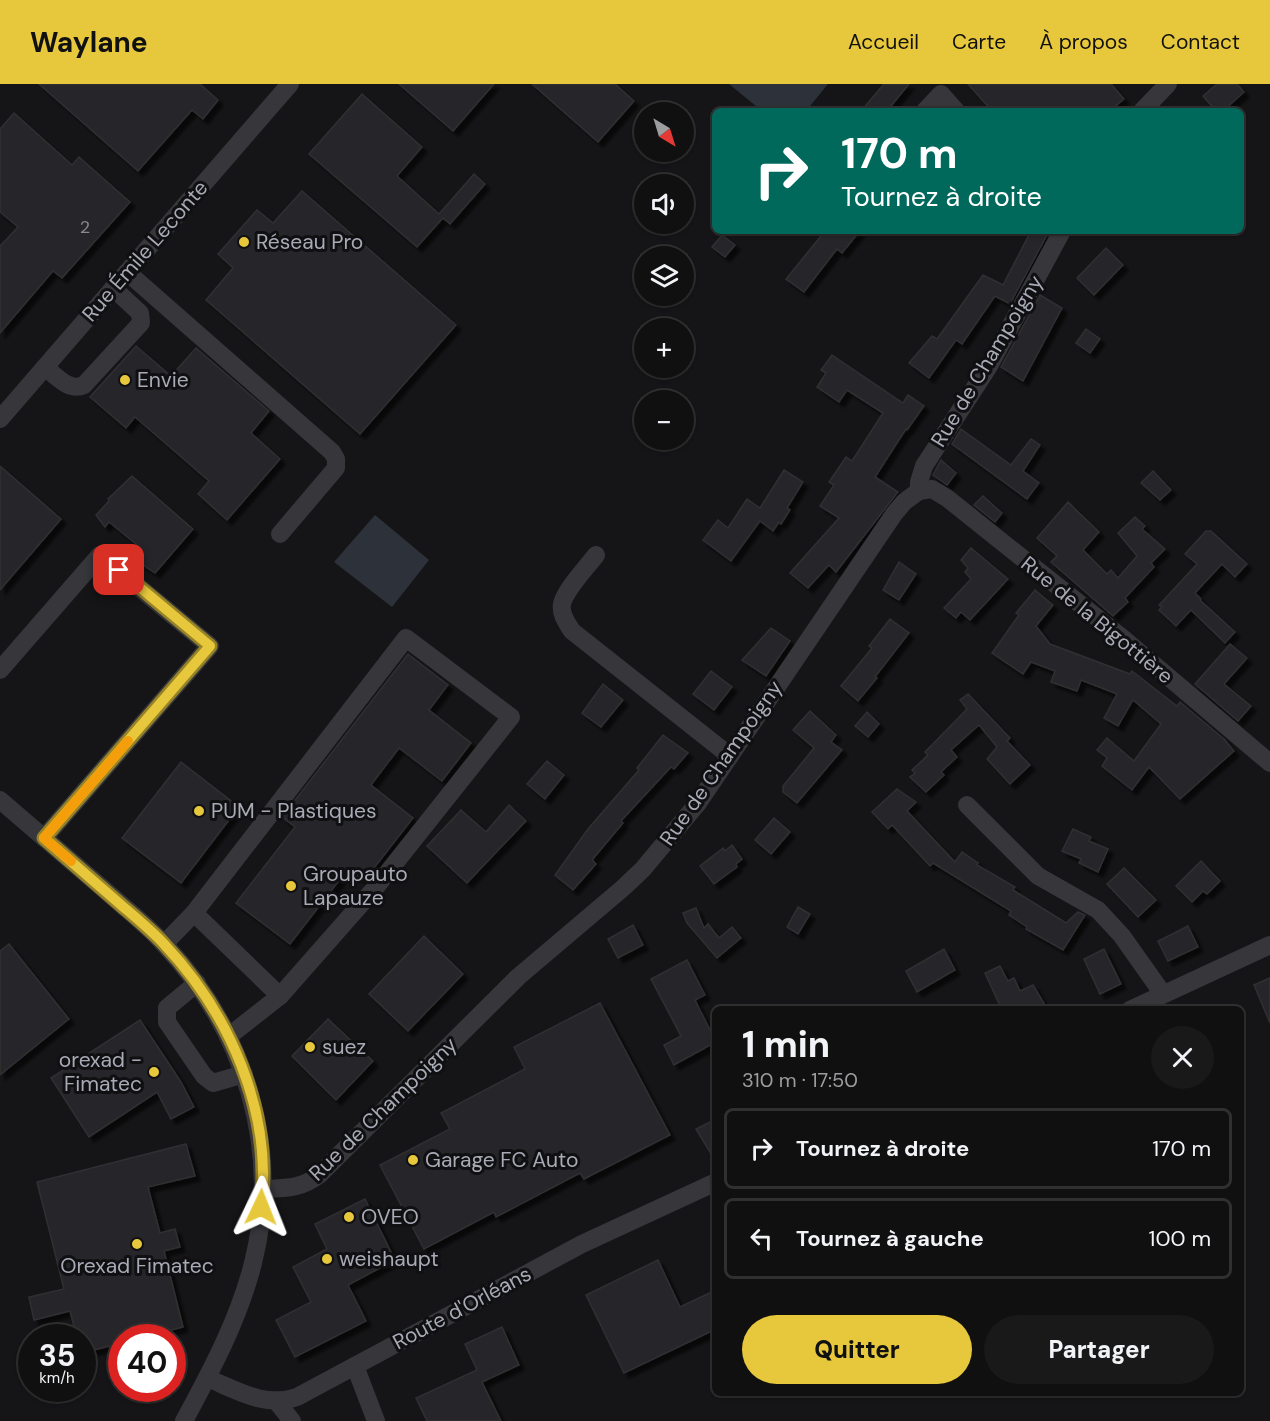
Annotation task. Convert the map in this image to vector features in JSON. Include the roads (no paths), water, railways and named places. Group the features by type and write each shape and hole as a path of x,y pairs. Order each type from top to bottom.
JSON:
{"street":[{"name":"Rue Émile Leconte","path":"0,419 290,84"},
{"path":"1145,108 1168,84"},
{"path":"928,108 941,94 953,108"},
{"name":"Rue de Champoigny","path":"264,1189 299,1187 319,1175 518,977 643,869 687,818 894,513 919,491 924,466 989,366 1060,234"},
{"path":"127,272 332,452 336,459 336,468 280,534"},
{"path":"45,367 68,386 84,385 141,323 140,313 113,288"},
{"name":"Rue de la Bigottière","path":"919,491 932,489 947,498 1125,640 1270,763"},
{"path":"0,670 100,555 210,646 44,838"},
{"path":"596,555 562,605 564,617 572,631 730,756"},
{"path":"164,944 194,913 406,638 511,717 376,887 280,996 229,1036"},
{"path":"0,800 164,944 197,983 229,1036 244,1074 258,1126 264,1189 257,1241 248,1280 227,1338 184,1421"},
{"path":"967,805 1038,876 1098,910 1122,936 1163,994"},
{"path":"194,913 280,996"},
{"path":"1138,1006 1270,945"},
{"path":"197,983 168,1008 167,1022 204,1076 213,1083 244,1074"},
{"name":"Route d'Orléans","path":"277,1402 305,1393 582,1244 712,1184"},
{"path":"355,1366 376,1421"},
{"path":"207,1378 261,1400 277,1402 292,1421"}],"place":[{"name":"Réseau Pro","path":"244,242"},
{"name":"Envie","path":"125,380"},
{"name":"PUM - Plastiques","path":"199,811"},
{"name":"Groupauto Lapauze","path":"291,886"},
{"name":"suez","path":"310,1047"},
{"name":"orexad - Fimatec","path":"154,1072"},
{"name":"Garage FC Auto","path":"413,1160"},
{"name":"OVEO","path":"349,1217"},
{"name":"Orexad Fimatec","path":"137,1244"},
{"name":"weishaupt","path":"327,1259"}]}
